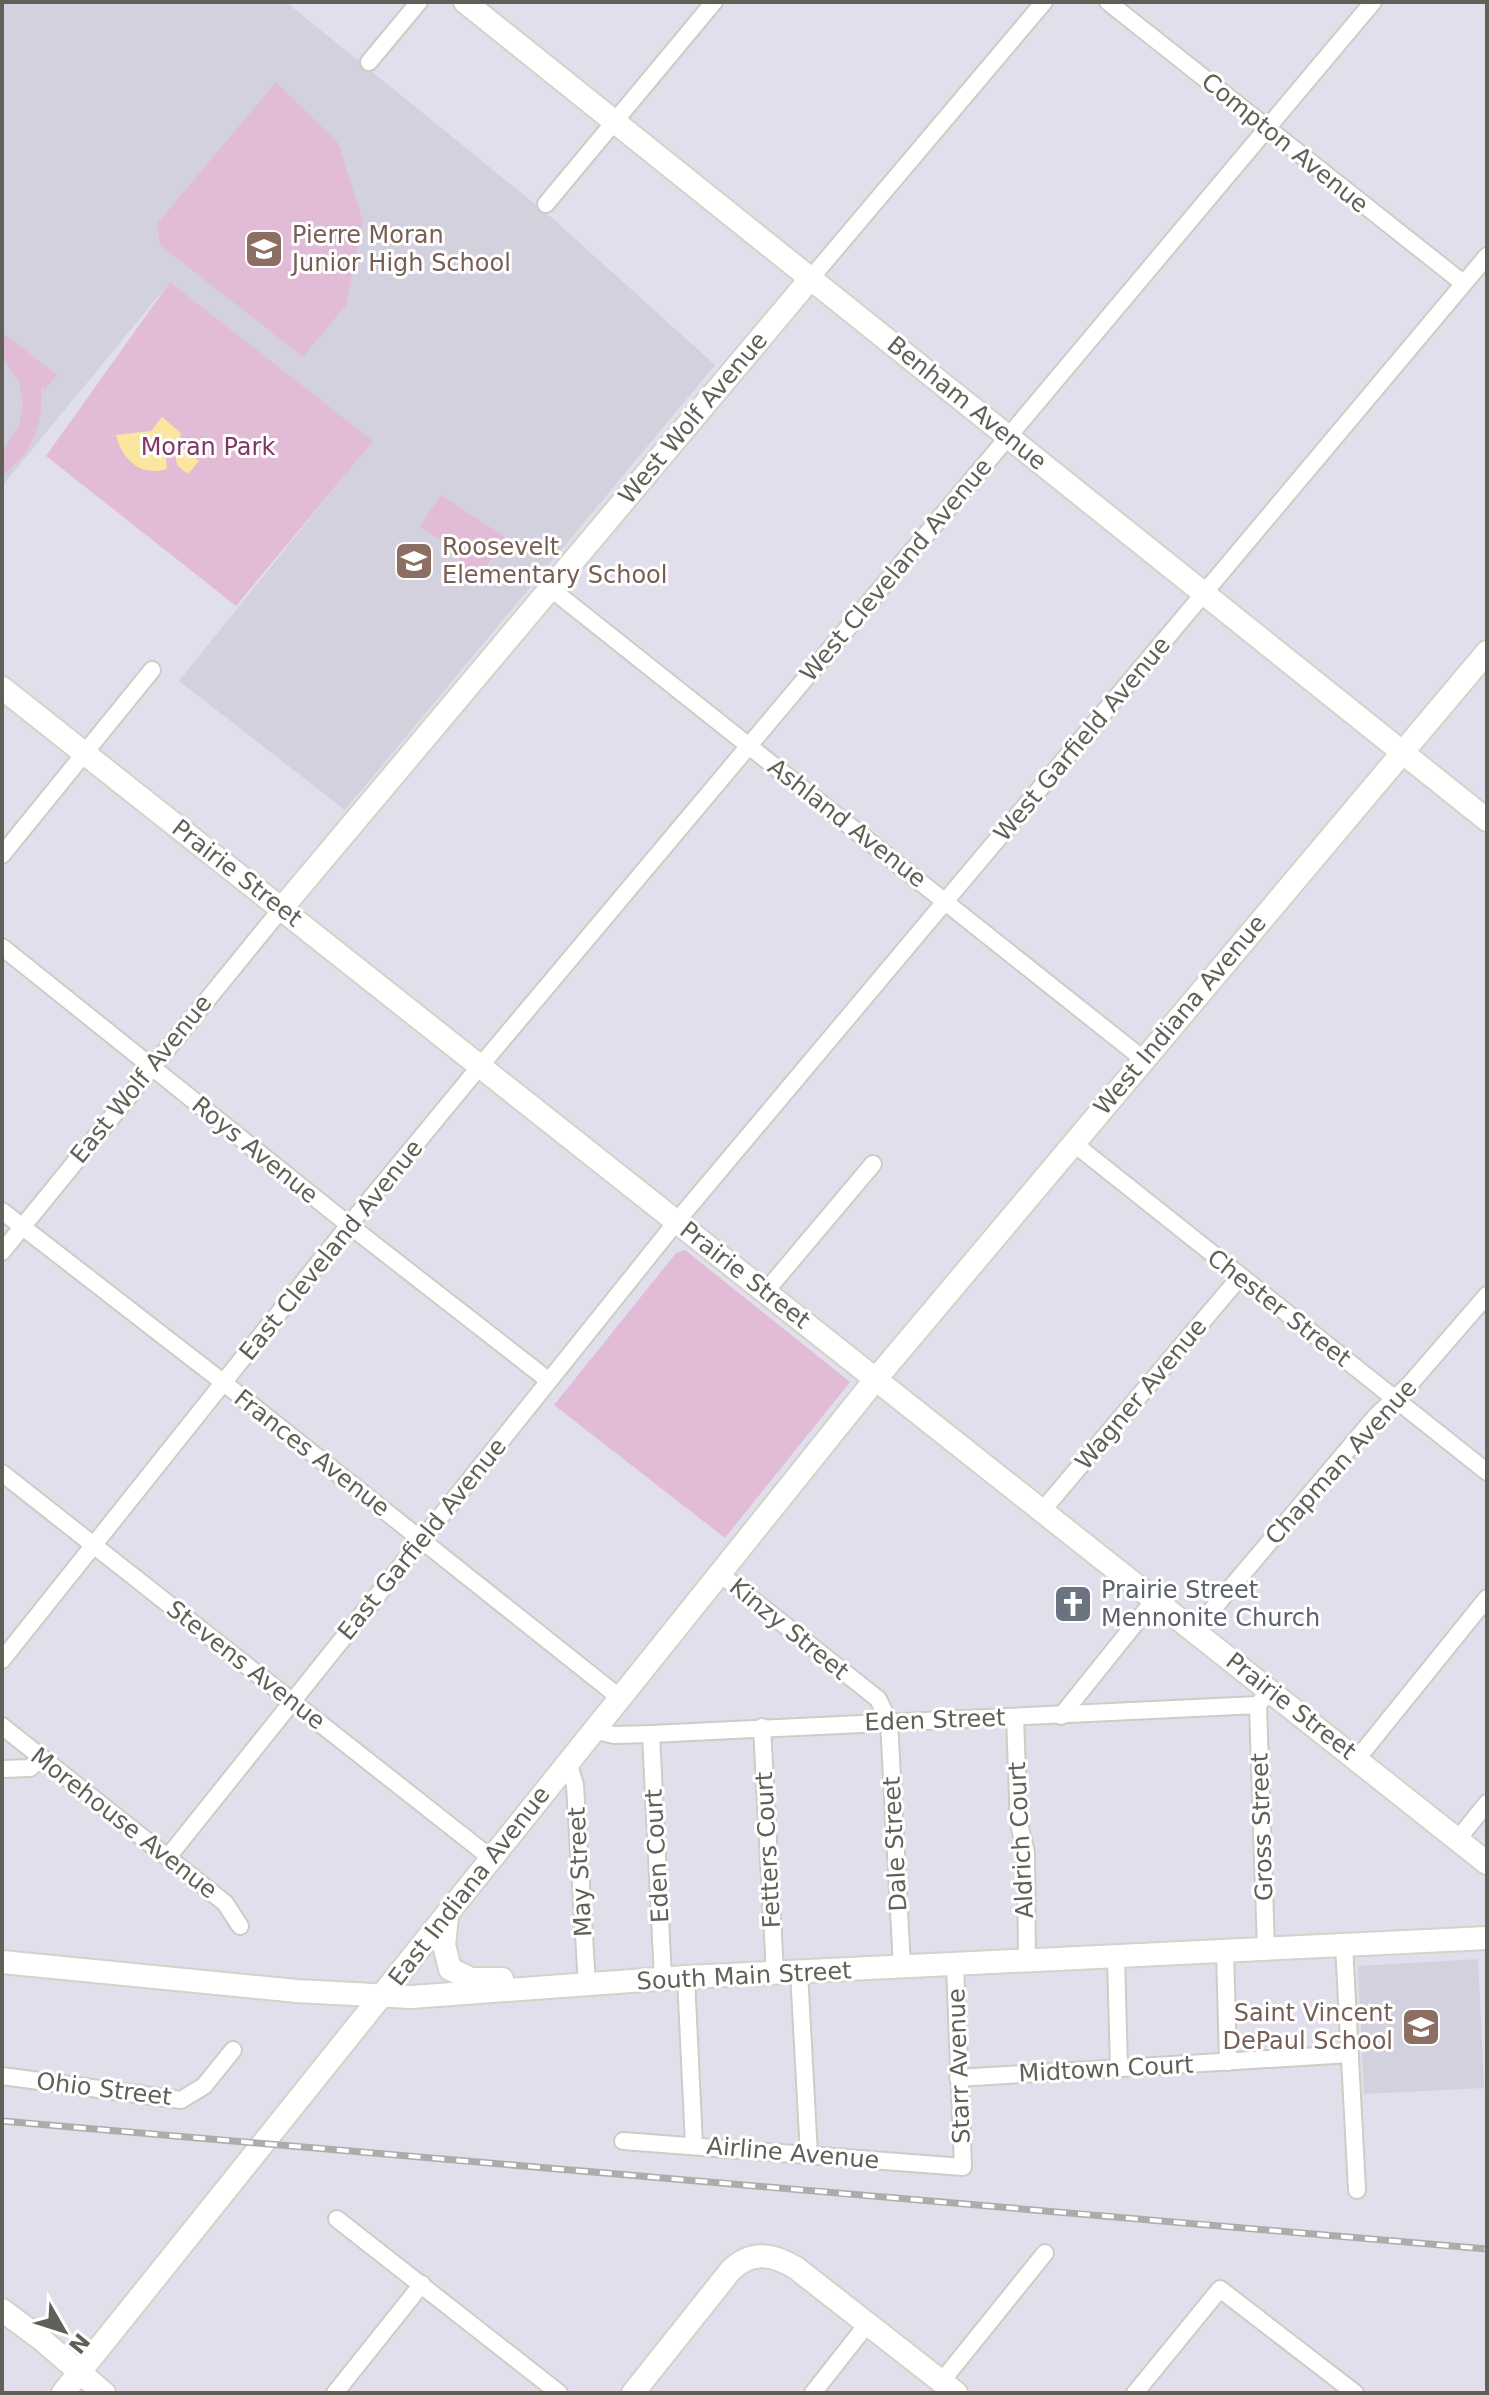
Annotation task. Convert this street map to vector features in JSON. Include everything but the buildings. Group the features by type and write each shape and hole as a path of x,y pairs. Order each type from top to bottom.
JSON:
{"main road":[{"name":"Benham Avenue","path":"465,2 1481,813"},
{"name":"West Wolf Avenue","path":"282,908 811,278"},
{"name":"West Indiana Avenue","path":"875,1380 1487,652"},
{"name":"Prairie Street","path":"2,688 1195,1630 1264,1697 1357,1759 1487,1863"},
{"name":"East Indiana Avenue","path":"63,2393 875,1380"},
{"path":"447,1917 446,1961 455,1973 471,1979 528,1979 541,1987"},
{"name":"South Main Street","path":"2,1962 297,1991 382,1996 471,1995 686,1977 1344,1945 1481,1935"},
{"path":"633,2393 731,2270 739,2263 762,2255 780,2258 796,2268 949,2387"},
{"path":"2,2310 104,2393"}],"street":[{"path":"369,62 419,2"},
{"path":"546,204 714,2"},
{"name":"West Wolf Avenue","path":"811,278 1044,2"},
{"name":"Compton Avenue","path":"1108,2 1463,283"},
{"name":"West Cleveland Avenue","path":"481,1065 1373,2"},
{"name":"West Garfield Avenue","path":"677,1221 1487,256"},
{"name":"Ashland Avenue","path":"550,588 1143,1059"},
{"path":"2,855 152,670"},
{"name":"East Wolf Avenue","path":"2,1252 282,908"},
{"name":"Roys Avenue","path":"2,947 548,1380"},
{"name":"East Cleveland Avenue","path":"2,1660 349,1225 481,1065"},
{"name":"Chester Street","path":"1072,1142 1487,1472"},
{"path":"766,1291 873,1164"},
{"name":"Frances Avenue","path":"2,1211 619,1697"},
{"name":"East Garfield Avenue","path":"168,1857 677,1221"},
{"name":"Wagner Avenue","path":"1042,1511 1240,1277"},
{"name":"Chapman Avenue","path":"1195,1630 1377,1415 1410,1384 1487,1295"},
{"name":"Stevens Avenue","path":"2,1473 491,1858"},
{"name":"Kinzy Street","path":"719,1573 878,1699 889,1721"},
{"path":"1357,1759 1487,1598"},
{"path":"1061,1716 1155,1599"},
{"name":"Eden Street","path":"593,1730 614,1735 651,1734 889,1721 1061,1716 1264,1697"},
{"name":"Gross Street","path":"1264,1697 1266,1949"},
{"name":"Aldrich Court","path":"1015,1718 1019,1824 1026,1853 1027,1961"},
{"name":"Dale Street","path":"889,1721 902,1967"},
{"name":"Morehouse Avenue","path":"2,1726 225,1903 240,1926"},
{"name":"Fetters Court","path":"762,1727 775,1973"},
{"name":"Eden Court","path":"651,1734 663,1979"},
{"path":"2,1769 30,1768 41,1757"},
{"name":"May Street","path":"568,1761 575,1785 587,1985"},
{"path":"1458,1839 1487,1803"},
{"path":"1344,1945 1357,2190"},
{"path":"1225,1951 1228,2062"},
{"path":"1116,1957 1119,2068"},
{"name":"Starr Avenue","path":"955,1965 963,2167"},
{"path":"799,1972 809,2155"},
{"path":"686,1977 694,2145"},
{"name":"Ohio Street","path":"2,2076 181,2100 204,2086 233,2050"},
{"name":"Midtown Court","path":"958,2078 1350,2054"},
{"name":"Airline Avenue","path":"623,2141 963,2167"},
{"path":"337,2219 559,2393"},
{"path":"949,2387 1045,2253"},
{"path":"335,2393 422,2284"},
{"path":"1135,2393 1220,2289 1355,2393"},
{"path":"813,2393 868,2323"}],"shaded area":[{"path":"2,2 286,2 551,217 715,365 345,810 179,681 372,441 170,282 2,486"},
{"path":"162,417 180,432 182,448 199,461 188,474 177,465 174,447 165,448 167,469 149,471 128,459 119,444 116,435 151,431"},
{"name":"Saint Vincent DePaul School","path":"1478,1959 1484,2088 1364,2094 1358,1966"}],"green space":[{"path":"276,82 338,143 363,221 346,305 303,357 160,245 157,224"},
{"name":"Moran Park","path":"170,282 373,441 236,606 46,456"},
{"path":"2,332 57,375 45,390 41,388 40,414 34,437 21,458 2,476 2,452 19,426 23,404 19,382 2,357"},
{"path":"441,495 505,537 478,579 459,567 458,553 420,526"},
{"path":"685,1250 850,1382 725,1538 554,1405 676,1253"}],"railway":[{"path":"2,2121 1487,2249"}],"place":[{"name":"Pierre Moran Junior High School","path":"264,249"},
{"name":"Roosevelt Elementary School","path":"414,561"},
{"name":"Prairie Street Mennonite Church","path":"1073,1604"},
{"name":"Saint Vincent DePaul School","path":"1421,2027"}]}
